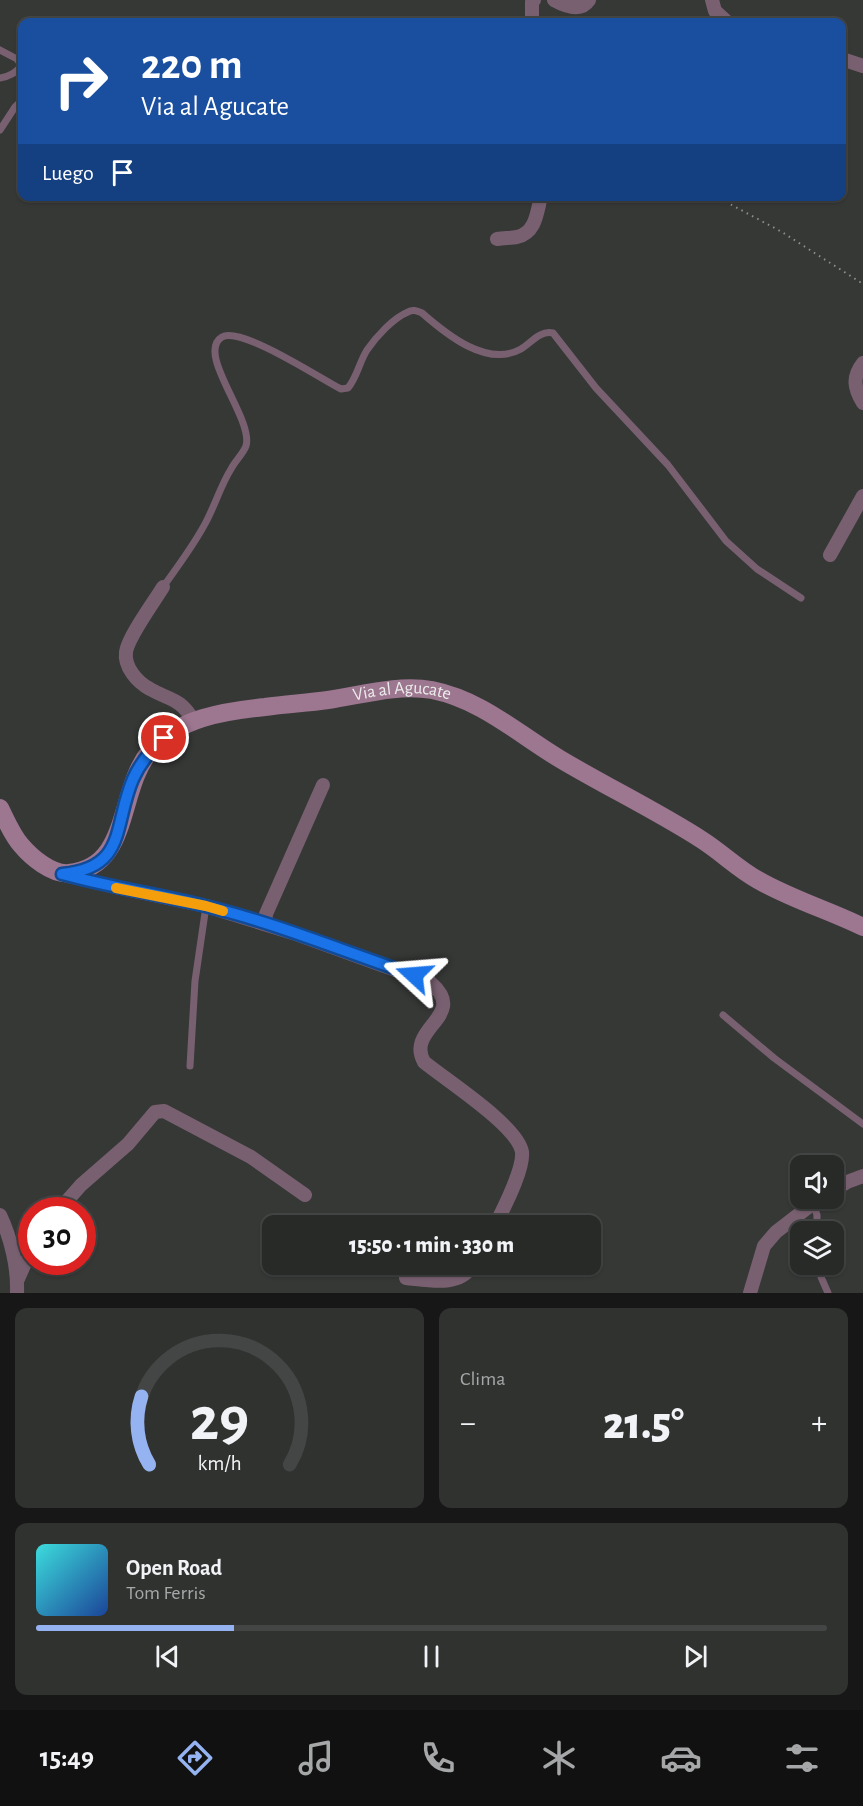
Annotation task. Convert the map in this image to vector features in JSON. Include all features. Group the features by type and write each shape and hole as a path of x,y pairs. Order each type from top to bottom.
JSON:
{"street":[{"path":"532,18 531,2 534,0"},
{"path":"554,0 577,7 586,4 589,0"},
{"path":"712,0 715,11 723,18"},
{"path":"846,60 863,66"},
{"path":"497,239 519,237 530,231 536,220 540,201"},
{"path":"863,363 857,370 854,382 863,403"},
{"path":"830,555 863,496"},
{"path":"163,587 126,651 130,671 150,689 179,702 194,721"},
{"name":"Via al Agucate","path":"62,874 80,872 103,860 113,846 133,779 150,751 164,738 194,721 218,714 260,707 326,700 397,688 429,690 457,696 479,706 558,758 703,840 756,879 804,903 863,927"},
{"path":"265,924 266,914 323,785"},
{"path":"0,808 19,843 36,858 62,874 206,906 265,924 414,975 431,983 444,999 441,1014 420,1044 419,1054 424,1062 511,1131 519,1143 522,1155 514,1186 500,1215"},
{"path":"70,1197 128,1144 155,1112 164,1111 251,1157 305,1195"},
{"path":"844,1184 863,1176"},
{"path":"750,1293 764,1246 776,1232 806,1209"},
{"path":"0,1215 10,1244 17,1286"},
{"path":"406,1278 443,1281 463,1275"}],"lane":[{"path":"0,50 18,60"},
{"path":"0,78 5,78 18,68"},
{"path":"0,130 18,105"},
{"path":"163,587 204,524 231,468 246,444 246,431 241,415 215,360 215,345 220,338 235,335 317,374 341,389 348,388 367,350 398,318 414,310 422,313 463,343 481,352 502,354 518,351 542,333 553,333 597,388 668,465 726,541 757,569 801,598"},
{"path":"190,1066 195,981 206,906"},
{"path":"723,1015 774,1058 863,1124"},
{"path":"821,1275 828,1293"}],"path":[{"path":"724,201 782,232 863,285"}],"slow traffic":[{"path":"116,888 223,911"}],"route":[{"path":"164,738 150,751 133,779 113,846 103,860 80,872 62,874 206,906 414,975"}]}
